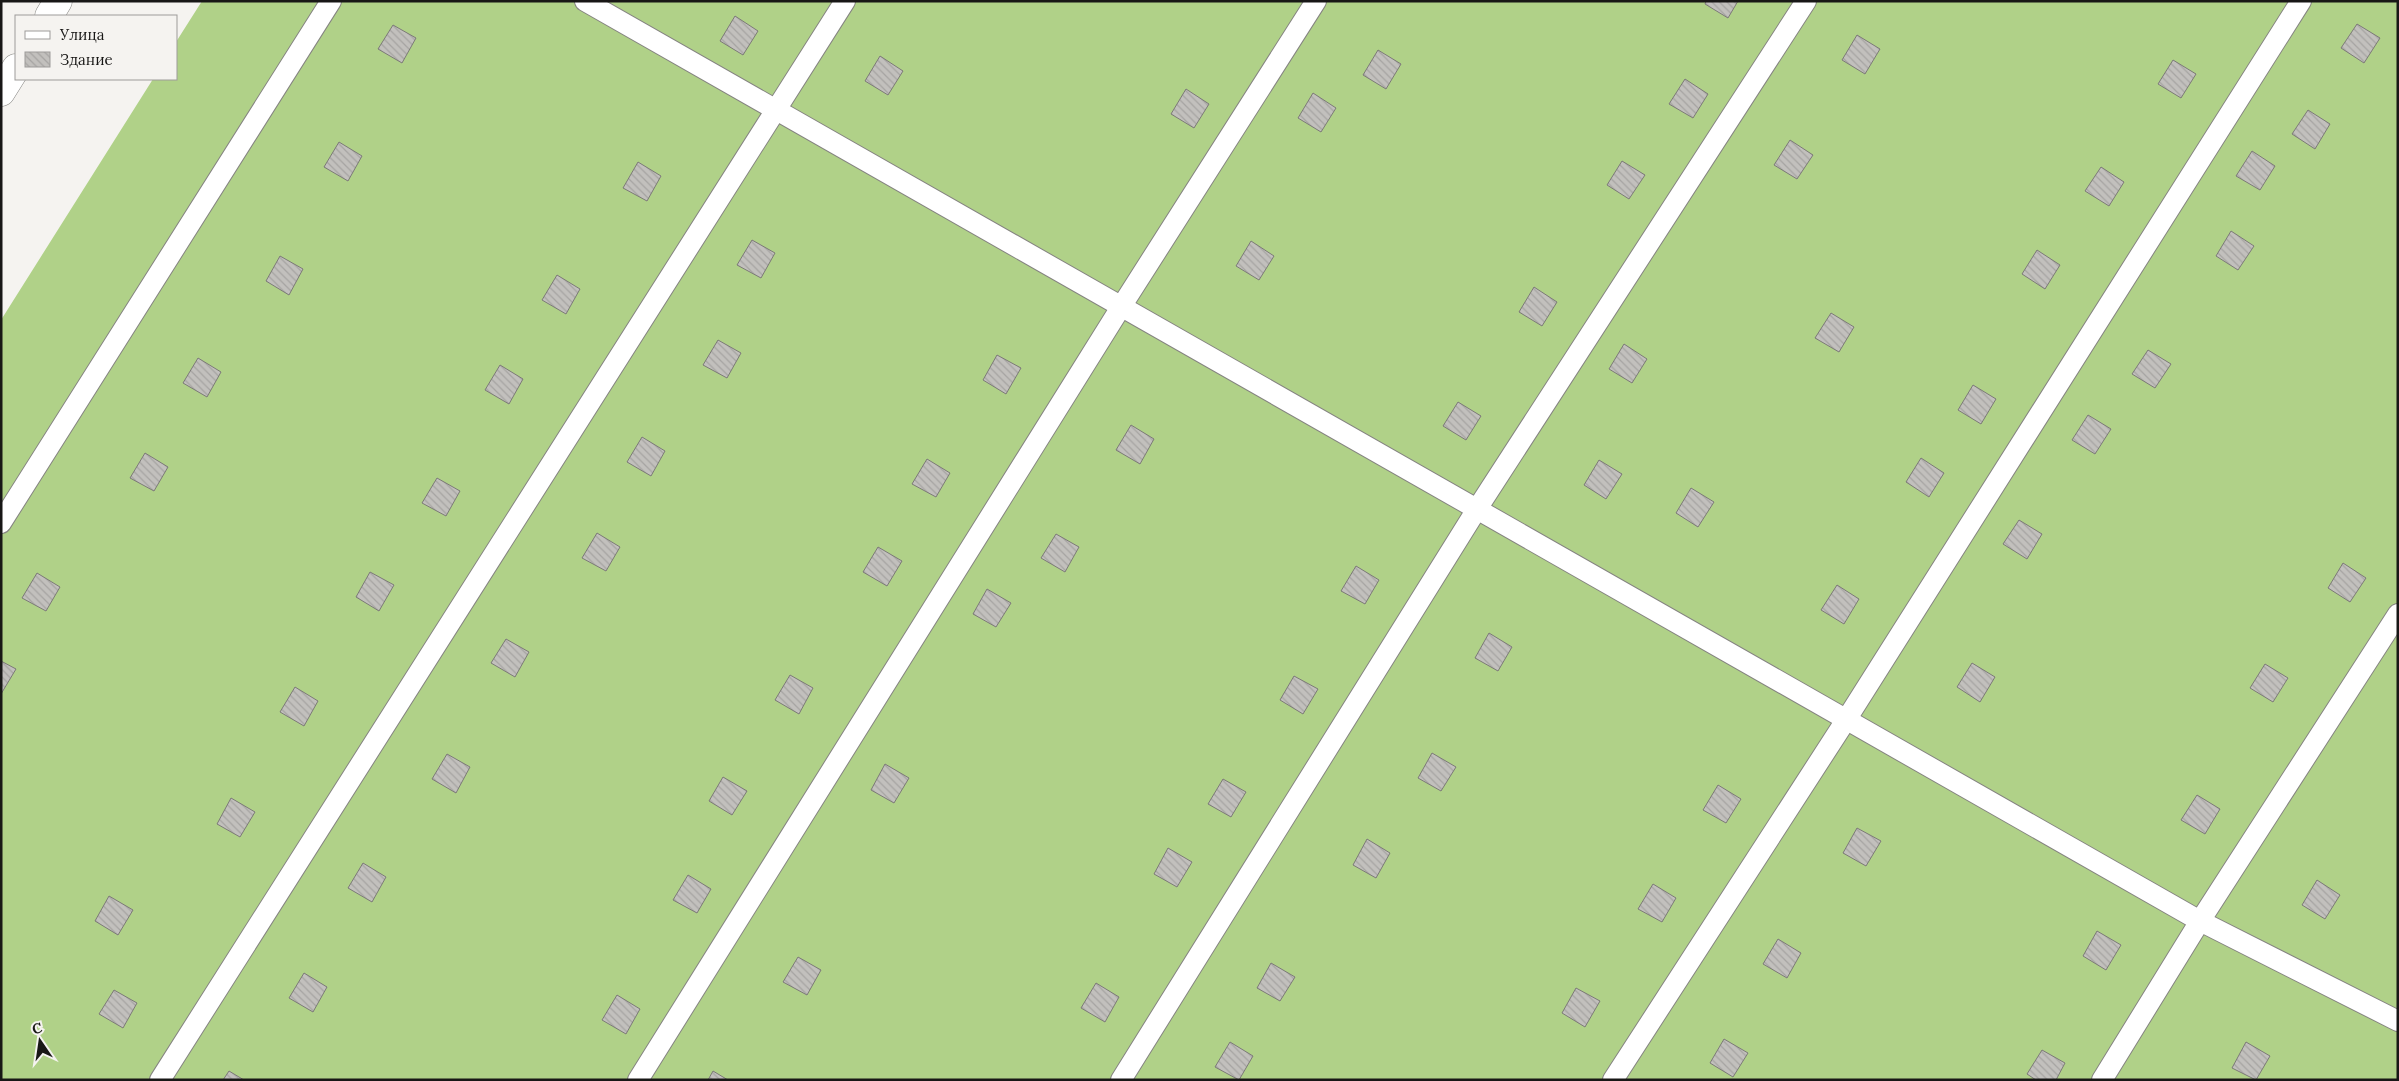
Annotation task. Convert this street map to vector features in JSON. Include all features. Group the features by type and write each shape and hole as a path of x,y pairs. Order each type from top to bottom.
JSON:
{"main road":[{"path":"50,15 58,1"},
{"path":"1,92 15,70"}],"lane":[{"path":"1,523 332,1"},
{"path":"585,1 2200,921 2398,1021"},
{"path":"160,1080 777,111 845,1"},
{"path":"638,1080 1121,307 1316,1"},
{"path":"1121,1080 1477,509 1806,1"},
{"path":"1613,1080 1846,720 2301,1"},
{"path":"2102,1080 2200,921 2398,614"}],"green space":[{"path":"202,1 2398,1 2398,1080 1,1080 1,320 152,80 178,80 178,39"}],"building":[{"path":"1706,1 1738,1 1728,18 1705,4"},
{"path":"735,16 758,31 743,55 720,41"},
{"path":"2357,24 2380,38 2364,63 2341,48"},
{"path":"393,25 416,38 402,63 378,49"},
{"path":"1857,35 1880,49 1865,74 1842,60"},
{"path":"1378,50 1401,64 1386,89 1363,75"},
{"path":"880,56 903,71 888,95 865,81"},
{"path":"2173,60 2196,74 2181,98 2158,84"},
{"path":"1685,79 1708,94 1693,118 1669,104"},
{"path":"1186,89 1209,104 1194,128 1171,114"},
{"path":"1313,93 1336,108 1321,132 1298,118"},
{"path":"2308,110 2330,124 2315,149 2292,134"},
{"path":"1790,140 1813,155 1797,179 1774,165"},
{"path":"339,142 362,156 348,181 324,167"},
{"path":"2252,151 2275,166 2260,190 2236,176"},
{"path":"1622,161 1645,175 1629,199 1607,185"},
{"path":"638,162 661,176 647,201 623,188"},
{"path":"2101,167 2124,182 2109,206 2085,191"},
{"path":"2231,231 2254,246 2238,270 2216,256"},
{"path":"752,240 775,253 761,278 737,265"},
{"path":"1251,241 1274,256 1259,280 1236,266"},
{"path":"2037,250 2060,265 2045,289 2022,274"},
{"path":"280,256 303,269 289,295 266,281"},
{"path":"557,275 580,289 566,314 542,300"},
{"path":"1534,287 1557,302 1542,326 1519,312"},
{"path":"1831,313 1854,327 1839,352 1815,338"},
{"path":"718,340 741,353 727,378 703,365"},
{"path":"1624,344 1647,359 1632,383 1609,369"},
{"path":"2148,350 2171,364 2155,388 2132,374"},
{"path":"997,355 1021,368 1006,394 983,380"},
{"path":"198,358 221,372 207,397 183,383"},
{"path":"500,365 523,379 509,404 485,390"},
{"path":"1973,385 1996,399 1981,424 1958,410"},
{"path":"1458,402 1481,416 1466,440 1443,426"},
{"path":"2088,415 2111,429 2095,454 2072,440"},
{"path":"1131,425 1154,439 1140,464 1116,450"},
{"path":"642,437 665,451 651,476 627,462"},
{"path":"145,453 168,467 154,491 130,478"},
{"path":"1921,458 1944,473 1929,497 1906,482"},
{"path":"927,459 950,473 936,497 912,484"},
{"path":"1599,460 1622,474 1606,499 1584,485"},
{"path":"437,478 460,491 446,516 422,503"},
{"path":"1691,488 1714,502 1698,527 1676,513"},
{"path":"2019,520 2042,534 2027,559 2003,544"},
{"path":"597,533 620,547 606,571 582,558"},
{"path":"1056,534 1079,547 1065,572 1041,558"},
{"path":"878,547 902,561 887,586 863,572"},
{"path":"2343,563 2366,578 2350,602 2328,588"},
{"path":"1356,566 1379,580 1365,604 1341,591"},
{"path":"370,572 394,585 379,611 356,597"},
{"path":"37,573 60,587 46,611 22,598"},
{"path":"1837,585 1859,599 1844,624 1821,610"},
{"path":"987,589 1011,603 996,627 973,614"},
{"path":"1489,633 1512,647 1498,671 1475,658"},
{"path":"506,639 529,652 515,677 491,663"},
{"path":"1,661 16,669 1,694"},
{"path":"1972,663 1995,677 1980,702 1957,687"},
{"path":"2265,664 2288,678 2273,702 2250,688"},
{"path":"790,675 813,688 799,714 775,700"},
{"path":"1294,676 1318,689 1303,714 1280,700"},
{"path":"295,687 318,701 304,726 280,712"},
{"path":"1432,753 1456,767 1441,791 1418,778"},
{"path":"447,754 470,767 456,793 432,779"},
{"path":"885,764 909,778 894,803 871,790"},
{"path":"723,777 747,791 732,815 709,801"},
{"path":"1223,779 1246,792 1231,817 1208,804"},
{"path":"1718,785 1741,799 1726,823 1703,810"},
{"path":"2197,795 2220,809 2205,834 2181,820"},
{"path":"231,798 255,812 240,837 217,824"},
{"path":"1857,828 1881,841 1866,866 1843,853"},
{"path":"1367,839 1390,853 1376,878 1353,865"},
{"path":"1168,848 1192,862 1177,887 1154,874"},
{"path":"363,863 386,877 372,902 348,888"},
{"path":"688,875 711,889 697,913 673,900"},
{"path":"2317,880 2340,895 2325,919 2302,905"},
{"path":"1653,884 1676,898 1662,922 1638,909"},
{"path":"109,896 133,910 118,935 95,921"},
{"path":"2097,931 2121,945 2106,970 2083,956"},
{"path":"1778,939 1801,953 1787,978 1763,964"},
{"path":"798,957 821,970 807,995 783,982"},
{"path":"1271,963 1295,977 1280,1001 1257,988"},
{"path":"304,973 327,987 313,1012 289,998"},
{"path":"1096,983 1119,997 1105,1022 1081,1008"},
{"path":"1576,988 1600,1001 1585,1027 1562,1013"},
{"path":"114,990 137,1003 123,1028 99,1014"},
{"path":"617,995 640,1009 626,1034 602,1020"},
{"path":"1724,1039 1748,1053 1733,1077 1710,1063"},
{"path":"1230,1042 1253,1056 1239,1080 1215,1067"},
{"path":"2246,1042 2270,1056 2256,1080 2232,1068"},
{"path":"2042,1050 2065,1063 2056,1080 2036,1080 2027,1074"},
{"path":"229,1071 244,1080 223,1080"},
{"path":"713,1071 728,1080 708,1080"}]}
